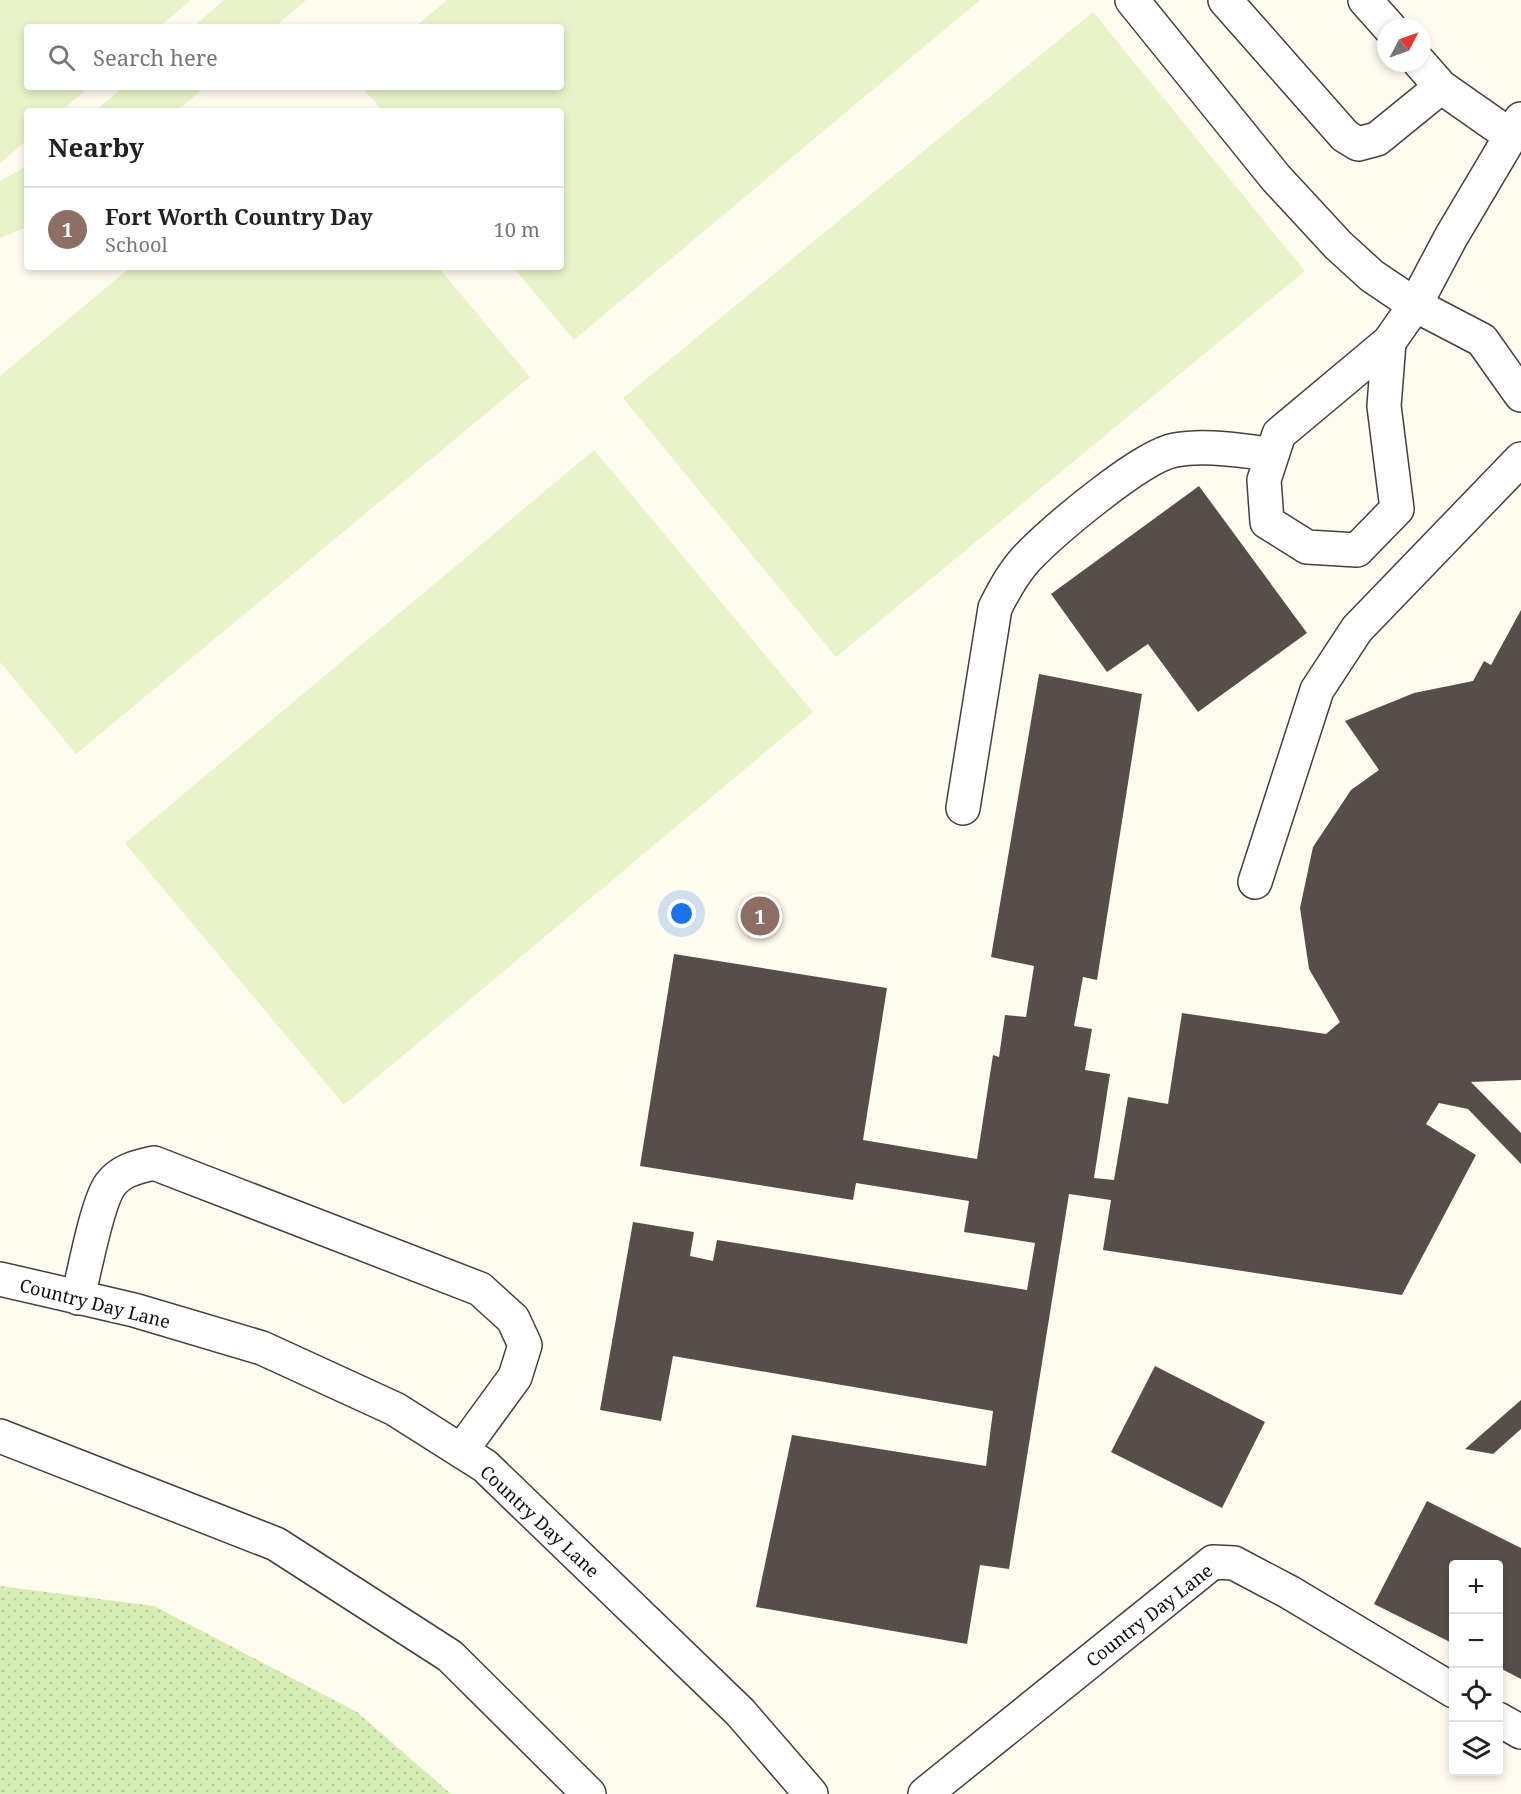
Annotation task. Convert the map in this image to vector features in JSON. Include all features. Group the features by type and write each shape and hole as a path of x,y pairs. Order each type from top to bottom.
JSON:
{"lane":[{"path":"1132,0 1276,178 1338,245 1372,276 1415,305 1482,340 1521,395"},
{"path":"1225,0 1345,136 1358,144 1377,139 1431,75 1516,128 1415,305 1389,342 1279,434 1264,480 1267,522 1307,547 1357,550 1397,509 1384,406 1389,342"},
{"path":"1365,0 1381,18"},
{"path":"963,808 995,608 1008,581 1027,558 1104,492 1158,456 1175,450 1272,454"},
{"path":"1255,882 1317,690 1357,630 1521,459"},
{"path":"78,1298 100,1213 110,1186 131,1168 154,1163 480,1289 513,1319 525,1345 515,1377 461,1451"},
{"name":"Country Day Lane","path":"0,1279 134,1310 262,1348 395,1409 485,1466 740,1712 811,1794"},
{"path":"0,1436 276,1544 450,1656 589,1794"},
{"name":"Country Day Lane","path":"925,1794 1213,1562 1234,1563 1289,1592 1449,1688"},
{"path":"1503,1722 1521,1732"}],"green space":[{"path":"0,0 191,0 163,24 24,24 24,90 86,90 64,108 24,108 24,143 0,163"},
{"path":"224,0 306,0 278,24 196,24"},
{"path":"447,0 980,0 574,340 516,270 564,270 564,108 380,108 364,90 564,90 564,24 419,24"},
{"path":"1093,12 1305,271 836,657 623,398"},
{"path":"120,90 202,90 180,108 98,108"},
{"path":"24,168 24,228 0,238 0,181"},
{"path":"127,270 441,270 530,377 76,754 0,662 0,376"},
{"path":"594,450 813,712 344,1105 125,843"},
{"path":"0,1586 154,1606 357,1712 451,1794 0,1794"}],"building":[{"path":"1199,486 1307,633 1198,712 1148,644 1107,672 1051,594"},
{"path":"1521,610 1521,1080 1471,1082 1521,1133 1521,1164 1468,1109 1439,1103 1426,1124 1476,1155 1402,1295 1103,1250 1111,1200 1069,1194 1009,1569 980,1565 967,1644 756,1607 792,1435 986,1466 993,1411 673,1356 661,1421 600,1410 633,1222 694,1232 690,1256 713,1261 717,1240 1027,1290 1035,1243 964,1232 969,1201 856,1183 853,1200 640,1166 674,954 887,988 863,1140 977,1159 993,1055 999,1057 1005,1015 1026,1017 1034,966 991,957 1039,674 1142,694 1097,980 1083,977 1074,1026 1092,1029 1085,1070 1110,1074 1094,1178 1114,1180 1128,1097 1168,1104 1182,1013 1326,1034 1340,1022 1309,969 1300,908 1313,847 1351,790 1379,770 1345,721 1414,693 1473,681 1484,661 1491,665"},
{"path":"1155,1366 1265,1422 1222,1508 1111,1452"},
{"path":"1521,1400 1521,1429 1493,1454 1465,1449"},
{"path":"1427,1501 1521,1548 1521,1679 1503,1670 1503,1560 1449,1560 1449,1642 1374,1604"}],"place":[{"name":"Fort Worth Country Day","path":"760,916"}]}
